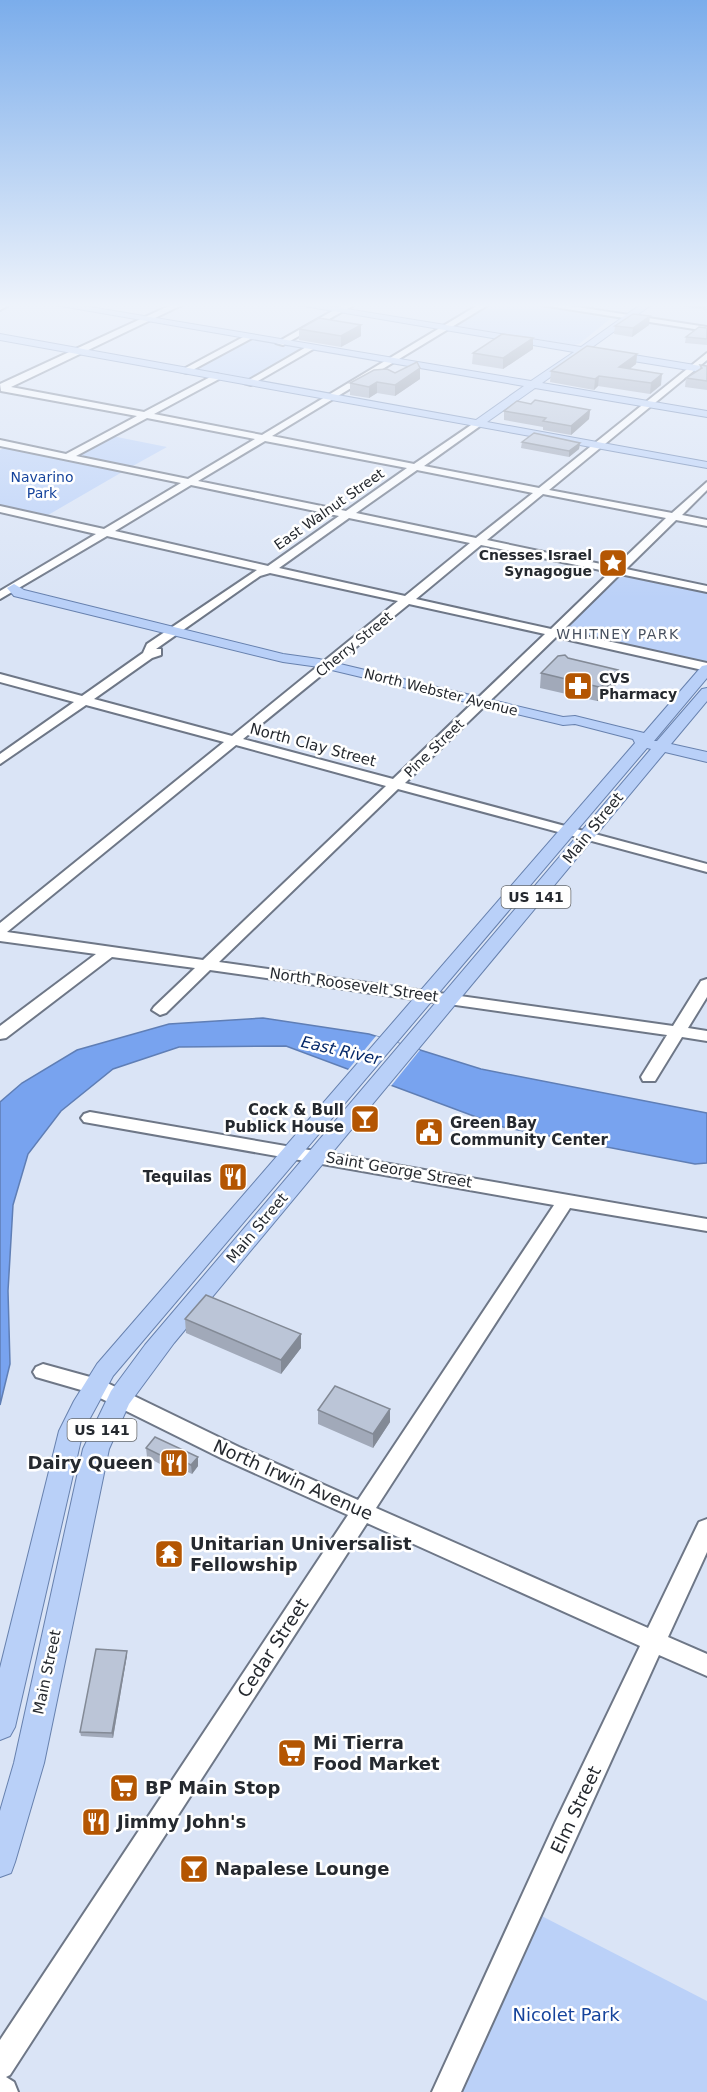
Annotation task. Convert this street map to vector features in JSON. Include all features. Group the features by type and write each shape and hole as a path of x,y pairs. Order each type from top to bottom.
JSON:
{"main road":[{"path":"356,403 707,465"},
{"name":"East Walnut Street","path":"477,424 507,403"},
{"path":"640,403 707,414"},
{"name":"North Webster Avenue","path":"7,587 19,593 184,630 306,663 323,664 563,721 570,726 632,742 651,744 707,758"},
{"name":"Main Street","path":"0,1727 71,1431 94,1386 105,1370 305,1154 369,1079 410,1045 587,836 707,668"},
{"name":"Main Street","path":"369,1079 389,1039 568,831 651,744 707,692"},
{"name":"Main Street","path":"0,1862 29,1762 96,1449 107,1419 129,1380 305,1154"}],"street":[{"path":"79,403 707,523"},
{"path":"67,457 168,403"},
{"path":"0,596 7,587 106,532 322,403"},
{"name":"Cherry Street","path":"0,931 234,741 323,664 407,600 648,404"},
{"name":"East Walnut Street","path":"0,760 148,655 164,650 184,630 267,576 270,569 477,424"},
{"path":"0,443 707,589"},
{"name":"Pine Street","path":"160,1010 707,485"},
{"path":"0,509 707,668"},
{"name":"North Clay Street","path":"0,678 707,868"},
{"name":"North Roosevelt Street","path":"0,936 427,994 707,1036"},
{"path":"0,1035 110,951"},
{"path":"649,1077 707,984"},
{"name":"Saint George Street","path":"90,1118 707,1225"},
{"name":"Cedar Street","path":"0,2065 566,1200"},
{"name":"North Irwin Avenue","path":"43,1372 94,1386 231,1453 707,1665"},
{"name":"Elm Street","path":"446,2092 564,1832 707,1528"},
{"path":"0,2089 4,2092"}],"green space":[{"path":"112,436 167,447 131,467 79,456"},
{"name":"Navarino Park","path":"4,448 124,471 48,515 0,505 0,450"},
{"name":"WHITNEY PARK","path":"618,571 707,589 707,667 553,633"},
{"name":"Nicolet Park","path":"530,1910 707,2001 707,2092 446,2092"}],"water":[{"name":"East River","path":"263,1018 369,1034 481,1069 707,1113 707,1163 695,1164 503,1127 286,1046 179,1047 113,1069 61,1111 28,1154 13,1205 8,1291 10,1364 0,1405 0,1102 22,1083 77,1050 169,1024"}],"pier":[{"path":"376,1036 420,1050 391,1086 347,1071"}],"building":[{"path":"515,403 549,403 590,410 571,426 543,421 546,418 504,411"},
{"path":"534,433 580,443 569,451 522,442"},
{"path":"565,655 568,658 618,670 599,687 541,673 558,656"},
{"path":"206,1295 301,1334 281,1360 185,1319"},
{"path":"335,1386 390,1409 373,1434 318,1410"},
{"path":"155,1437 198,1457 191,1465 187,1463 184,1467 146,1448"},
{"path":"96,1649 127,1651 112,1733 80,1732"}],"place":[{"name":"Cnesses Israel Synagogue","path":"613,563"},
{"name":"CVS Pharmacy","path":"578,686"},
{"name":"Cock & Bull Publick House","path":"365,1119"},
{"name":"Green Bay Community Center","path":"429,1132"},
{"name":"Tequilas","path":"233,1177"},
{"name":"Dairy Queen","path":"174,1463"},
{"name":"Unitarian Universalist Fellowship","path":"169,1554"},
{"name":"Mi Tierra Food Market","path":"292,1753"},
{"name":"BP Main Stop","path":"124,1788"},
{"name":"Jimmy John's","path":"96,1822"},
{"name":"Napalese Lounge","path":"194,1869"}],"district":[{"name":"WHITNEY PARK","path":"618,634"}]}
